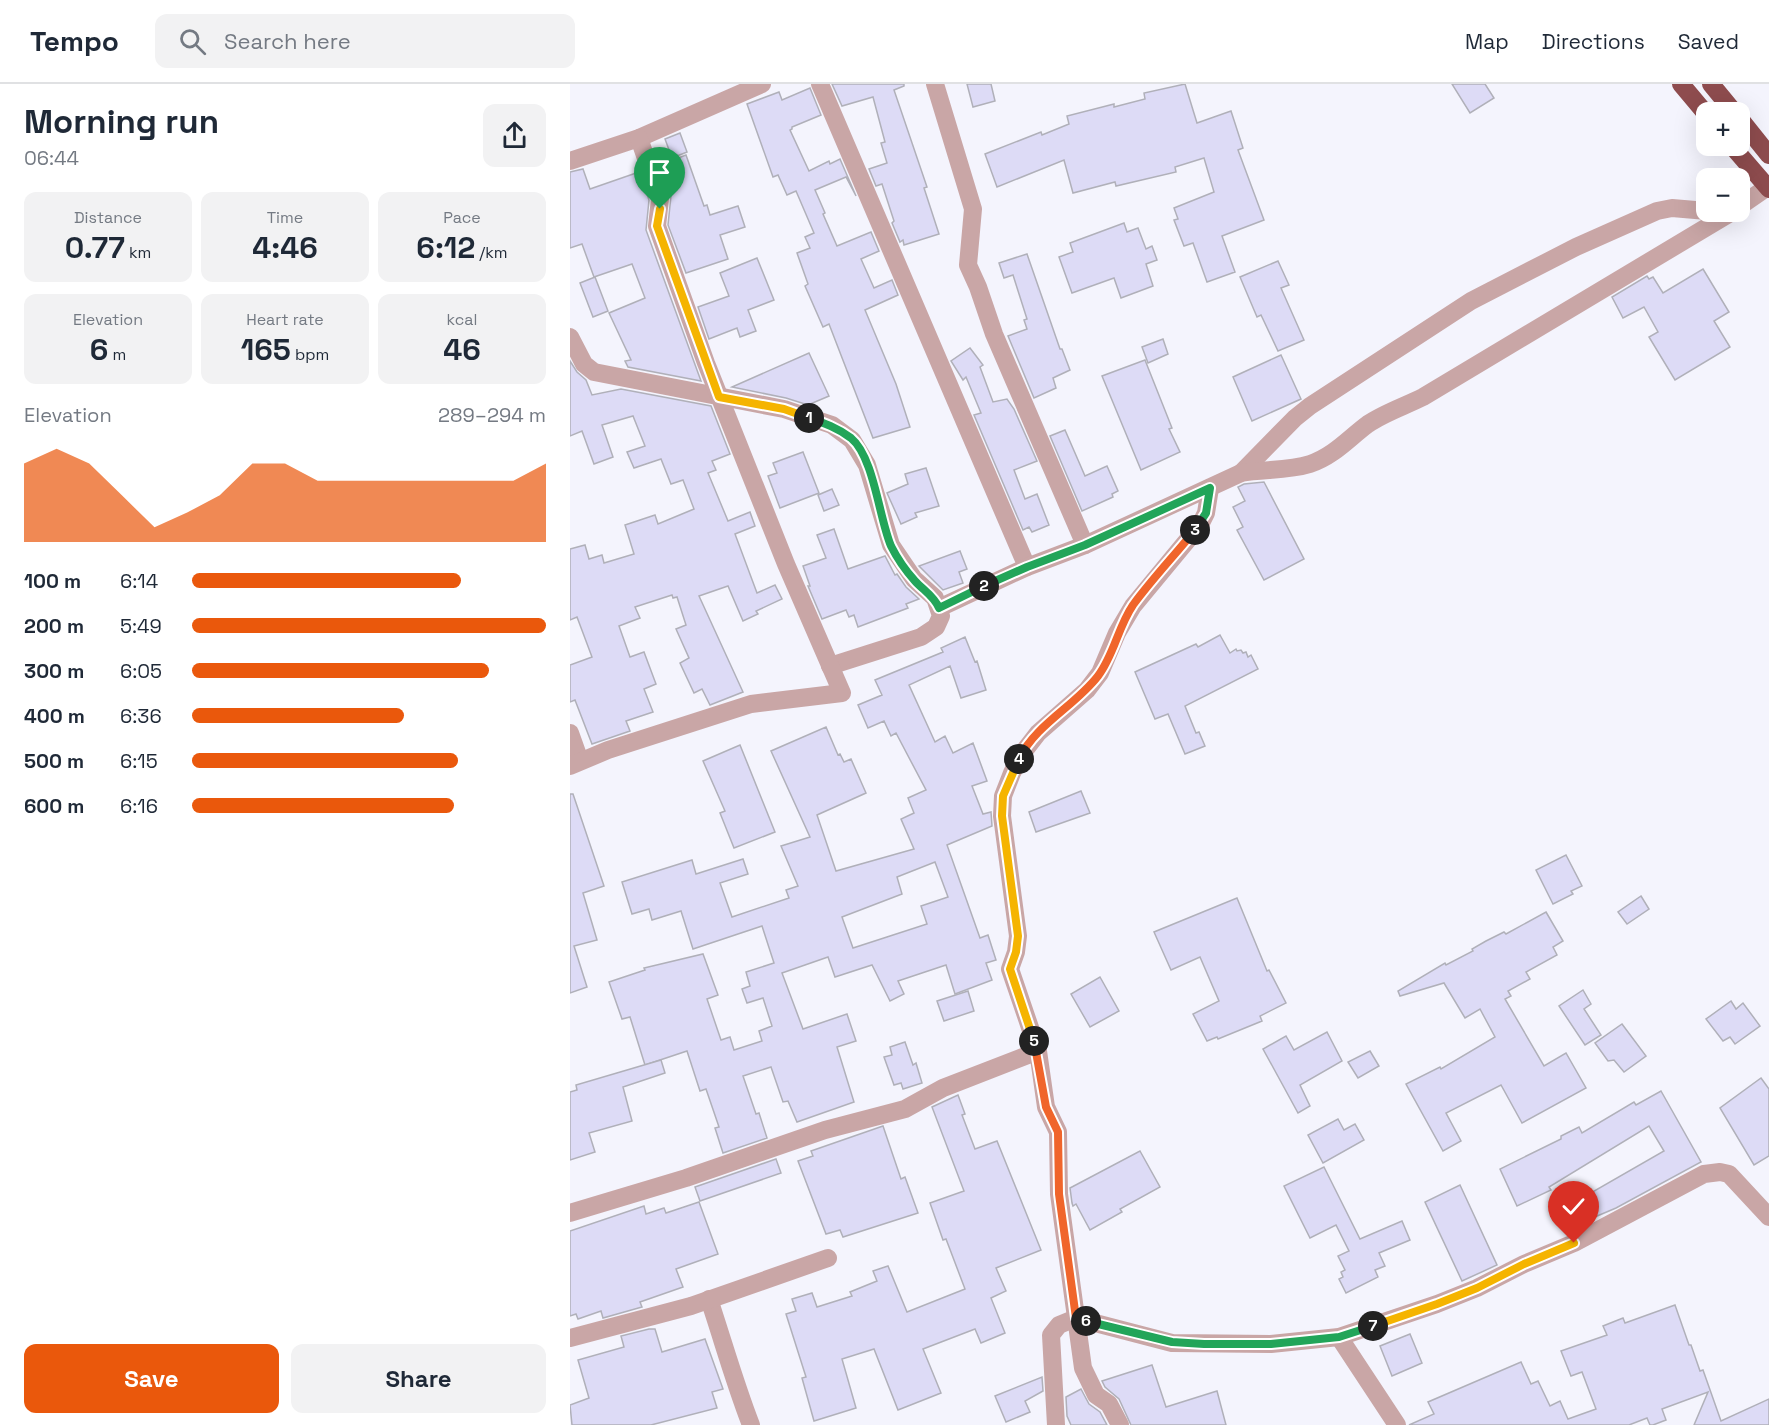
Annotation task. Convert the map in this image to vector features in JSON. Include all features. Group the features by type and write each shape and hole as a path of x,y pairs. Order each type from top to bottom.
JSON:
{"highway":[{"path":"1681,84 1696,102"},
{"path":"1712,84 1726,102"},
{"path":"1750,131 1769,155"},
{"path":"1741,156 1769,188"}],"street":[{"path":"570,161 639,138 736,89 762,84"},
{"path":"820,84 1027,567"},
{"path":"936,84 973,209 968,265 994,334 1085,545"},
{"path":"570,733 575,764 608,750 751,704 842,693 786,564 719,397 657,226 660,199 639,138"},
{"path":"1750,200 1769,188"},
{"path":"1241,473 1295,418 1310,406 1471,301 1576,247 1657,211 1672,208 1696,211"},
{"path":"939,608 1027,567 1085,545 1241,473 1261,469 1282,470 1312,463 1339,449 1369,424 1423,397 1716,222"},
{"path":"570,337 584,364 594,372 784,409 832,425 852,440 867,465 891,545 908,572 935,598 941,615 936,627 921,637 830,666"},
{"path":"1120,1425 1109,1404 1096,1395 1089,1383 1080,1351 1059,1194 1058,1132 1046,1107 1038,1051 1010,969 1016,952 1018,936 1002,816 1003,796 1020,755 1038,733 1087,690 1101,673 1118,633 1133,606 1200,525 1206,513 1210,488"},
{"path":"570,1213 686,1178 825,1130 905,1108 943,1088 1038,1051"},
{"path":"1056,1425 1051,1335 1059,1325 1076,1318 1172,1342 1261,1344 1339,1337 1477,1288 1524,1264 1574,1243 1704,1174 1720,1172 1730,1174 1769,1216"},
{"path":"570,1338 691,1306 828,1258"},
{"path":"708,1299 724,1342 737,1390 751,1425"},
{"path":"1339,1337 1397,1425"}],"building":[{"path":"832,84 904,84 894,90 927,187 924,188 939,234 904,245 903,240 900,242 892,223 894,221 882,184 876,186 869,169 887,163 881,143 885,142 873,97 842,106"},
{"path":"967,84 991,84 995,101 973,107"},
{"path":"1185,84 1197,123 1231,111 1243,148 1238,150 1264,220 1222,236 1235,272 1207,282 1193,243 1184,246 1174,220 1178,219 1174,208 1214,192 1204,158 1175,167 1176,172 1116,186 1115,182 1073,193 1064,160 997,187 985,154 1041,132 1042,135 1069,124 1067,116 1145,99 1144,93"},
{"path":"1452,84 1485,84 1494,98 1470,113"},
{"path":"810,88 821,115 792,127 790,130 809,171 829,161 830,164 840,159 856,196 846,177 815,190 825,213 823,214 837,246 871,232 879,251 861,259 874,288 892,280 898,295 865,310 896,384 910,427 873,438 829,324 823,327 805,286 808,284 797,253 810,248 805,237 814,233 796,191 787,195 778,175 773,177 747,104 779,92 782,100"},
{"path":"680,133 687,152 672,158 665,139"},
{"path":"686,155 704,206 707,205 710,215 738,206 745,227 720,235 728,259 686,273 668,225 671,196 660,165"},
{"path":"583,169 590,189 639,172 649,200 646,230 701,381 628,367 625,361 631,360 609,313 645,298 632,264 594,277 582,244 570,248 570,172"},
{"path":"1124,223 1127,232 1138,228 1146,249 1152,246 1157,260 1146,264 1153,286 1121,298 1114,278 1072,293 1059,257 1073,252 1070,243"},
{"path":"1027,254 1060,349 1062,349 1070,370 1053,378 1056,388 1034,398 1008,336 1027,329 1024,320 1027,319 1013,275 1004,278 999,263"},
{"path":"757,258 774,300 748,310 756,331 740,337 737,328 709,339 698,307 729,296 720,273"},
{"path":"1278,261 1289,285 1281,288 1304,340 1278,351 1261,315 1257,317 1240,277"},
{"path":"1703,269 1729,312 1714,321 1730,347 1675,380 1649,337 1658,332 1644,307 1623,318 1612,297 1647,276 1649,279 1653,277 1663,293"},
{"path":"595,277 608,311 593,317 580,283"},
{"path":"1163,339 1168,354 1148,363 1142,347"},
{"path":"970,348 983,365 980,367 993,402 1007,399 1014,409 1037,461 1014,470 1025,499 1037,494 1049,525 1032,532 1029,527 1023,530 974,415 981,413 966,377 963,380 951,361"},
{"path":"809,353 829,396 808,405 732,387"},
{"path":"1281,355 1301,399 1252,421 1233,377"},
{"path":"1145,360 1172,428 1169,429 1180,452 1141,470 1102,376"},
{"path":"570,361 586,380 592,395 621,389 711,406 730,454 712,461 716,470 708,473 728,521 750,512 755,526 735,534 757,593 775,585 782,599 756,611 758,614 743,621 728,586 699,596 743,692 710,705 702,689 694,693 680,663 689,658 676,629 686,625 677,597 673,598 672,595 635,607 640,618 619,626 630,657 644,652 656,684 644,689 653,712 626,721 630,731 592,744 575,700 570,702 570,665 592,657 577,617 570,620 570,549 585,545 589,559 602,555 604,563 634,554 625,525 655,515 658,524 694,509 683,480 671,484 661,459 634,468 627,452 645,446 633,416 602,425 613,457 594,464 582,431 570,436"},
{"path":"1065,430 1085,476 1107,466 1118,491 1112,494 1113,497 1082,511 1050,436"},
{"path":"803,452 819,493 780,508 768,476 777,473 773,463"},
{"path":"926,468 939,506 915,513 917,517 901,524 887,493 908,484 905,474"},
{"path":"1264,482 1304,559 1264,580 1237,530 1243,527 1233,507 1245,501 1238,487 1244,484"},
{"path":"832,489 839,505 824,511 818,495"},
{"path":"834,529 848,569 885,556 895,575 897,574 906,587 919,599 906,604 908,608 858,627 854,615 849,617 846,610 822,619 808,586 810,586 803,566 826,558 817,535"},
{"path":"960,551 967,569 959,572 963,583 943,590 919,566"},
{"path":"1220,635 1230,653 1236,649 1243,653 1246,652 1248,657 1251,655 1258,669 1185,706 1196,733 1199,732 1205,746 1185,754 1168,714 1155,719 1135,672 1196,644 1198,647"},
{"path":"965,637 975,662 977,661 986,690 961,698 950,666 909,685 935,742 945,736 953,753 973,743 987,781 972,786 983,814 991,812 992,826 947,845 980,938 988,935 996,960 986,963 992,980 955,994 946,965 898,981 904,994 890,1001 872,965 835,977 828,957 782,973 803,1029 847,1014 856,1041 837,1047 854,1102 797,1122 788,1101 783,1102 771,1067 743,1076 767,1138 723,1153 715,1128 719,1127 706,1089 700,1091 687,1051 645,1065 630,1017 622,1019 609,982 645,970 644,968 703,954 718,995 707,999 721,1040 730,1037 734,1050 762,1041 759,1031 772,1026 763,998 747,1003 742,989 750,986 746,972 774,963 762,926 693,949 681,911 652,920 649,909 632,914 622,882 692,860 696,874 743,859 748,874 720,883 732,917 789,898 786,890 798,886 781,846 810,837 771,751 826,727 838,755 840,754 844,762 851,759 866,793 817,815 836,871 914,849 901,819 914,813 908,798 926,790 896,733 891,736 884,721 868,728 858,705 882,695 875,680 943,652 941,648","holes":["935,862 948,897 921,906 927,924 853,948 842,917 902,894 897,877"]},
{"path":"740,745 775,832 734,848 720,813 725,811 703,761"},
{"path":"1081,791 1090,813 1036,832 1029,812"},
{"path":"570,794 573,794 604,886 583,893 597,940 574,946 587,987 570,993"},
{"path":"1566,855 1582,886 1571,891 1573,894 1553,904 1536,870"},
{"path":"1641,896 1649,909 1627,924 1618,912"},
{"path":"1237,898 1267,971 1269,970 1286,1003 1260,1016 1262,1021 1218,1039 1217,1037 1207,1041 1193,1014 1219,1001 1200,957 1171,970 1154,932"},
{"path":"1546,912 1563,941 1553,947 1557,955 1526,972 1530,979 1508,991 1511,996 1505,999 1544,1066 1566,1053 1586,1088 1522,1123 1501,1085 1446,1113 1461,1141 1443,1151 1406,1084 1440,1067 1441,1069 1495,1037 1480,1009 1465,1018 1444,983 1400,996 1398,991 1445,963 1446,965 1473,951 1472,949 1486,941 1504,932 1506,934"},
{"path":"1100,977 1119,1011 1090,1027 1071,994"},
{"path":"1583,990 1591,1004 1584,1009 1601,1035 1585,1045 1559,1006"},
{"path":"968,991 974,1011 944,1021 937,1001"},
{"path":"1731,1001 1736,1009 1743,1003 1760,1026 1735,1044 1730,1037 1723,1041 1706,1019"},
{"path":"1622,1024 1646,1056 1624,1072 1614,1060 1608,1061 1595,1043"},
{"path":"1327,1032 1342,1061 1300,1085 1310,1106 1298,1113 1263,1049 1286,1036 1294,1050"},
{"path":"905,1042 913,1065 916,1063 922,1083 903,1089 901,1083 894,1085 884,1057 892,1055 890,1047"},
{"path":"1370,1051 1379,1066 1358,1078 1348,1062"},
{"path":"661,1060 665,1073 623,1087 632,1121 589,1133 595,1152 570,1160 570,1092 577,1090 576,1085"},
{"path":"1761,1078 1769,1089 1769,1156 1754,1165 1720,1108"},
{"path":"1661,1091 1701,1162 1616,1208 1576,1225 1568,1206 1664,1151 1649,1126 1549,1187 1551,1190 1517,1206 1500,1169 1561,1139 1561,1136 1579,1127 1582,1133 1634,1102 1636,1105"},
{"path":"958,1095 965,1114 962,1115 975,1149 997,1141 1041,1250 996,1268 1006,1291 991,1298 1005,1333 981,1343 975,1329 923,1349 941,1393 898,1410 874,1349 842,1359 856,1408 814,1421 802,1378 806,1377 786,1314 796,1311 792,1299 812,1293 817,1307 852,1296 850,1292 877,1281 873,1271 888,1266 907,1312 965,1289 946,1239 943,1240 930,1203 964,1191 932,1107"},
{"path":"1338,1119 1344,1130 1355,1124 1364,1140 1323,1163 1308,1135"},
{"path":"883,1126 901,1179 905,1177 918,1213 843,1237 840,1230 826,1234 798,1161 813,1156 811,1151"},
{"path":"1140,1151 1160,1187 1120,1209 1122,1212 1090,1230 1076,1204 1073,1206 1070,1188"},
{"path":"776,1159 781,1173 700,1201 695,1187"},
{"path":"1324,1167 1360,1239 1402,1221 1410,1240 1379,1253 1385,1266 1375,1270 1378,1277 1346,1293 1339,1279 1343,1277 1341,1272 1345,1270 1338,1256 1349,1251 1336,1225 1310,1238 1284,1186"},
{"path":"1460,1185 1497,1265 1462,1281 1425,1202"},
{"path":"699,1202 718,1254 676,1269 683,1287 640,1302 642,1307 603,1318 601,1311 578,1319 576,1314 570,1316 570,1231 644,1206 646,1214 664,1208 666,1213"},
{"path":"1675,1305 1700,1371 1703,1370 1721,1421 1769,1399 1769,1425 1694,1425 1708,1392 1662,1409 1666,1420 1653,1425 1650,1425 1647,1418 1629,1425 1409,1425 1434,1414 1428,1402 1521,1362 1531,1384 1538,1381 1550,1406 1560,1401 1568,1419 1596,1409 1582,1372 1571,1376 1561,1351 1607,1335 1603,1326 1623,1318 1625,1323"},
{"path":"655,1329 662,1352 705,1339 723,1389 712,1392 717,1408 651,1425 572,1425 570,1405 589,1398 578,1360 624,1347 621,1336"},
{"path":"1410,1334 1422,1363 1392,1376 1380,1346"},
{"path":"1152,1365 1166,1407 1217,1391 1226,1425 1131,1425 1119,1399 1105,1387 1102,1381"},
{"path":"1042,1377 1043,1391 1025,1401 1030,1412 1006,1422 995,1396"},
{"path":"1081,1389 1089,1404 1100,1412 1107,1425 1071,1425 1067,1416 1066,1397"}],"route":[{"path":"660,209 657,226 719,397 784,409 832,425 852,440 867,465 891,545 903,566 921,587 935,598 939,608 1027,567 1085,545 1210,488 1206,513 1200,525 1133,606 1118,633 1101,673 1087,690 1038,733 1020,755 1003,796 1002,816 1018,936 1016,952 1010,969 1038,1051 1046,1107 1058,1132 1059,1194 1076,1318 1172,1342 1240,1345 1339,1337 1437,1304 1574,1243"}]}
